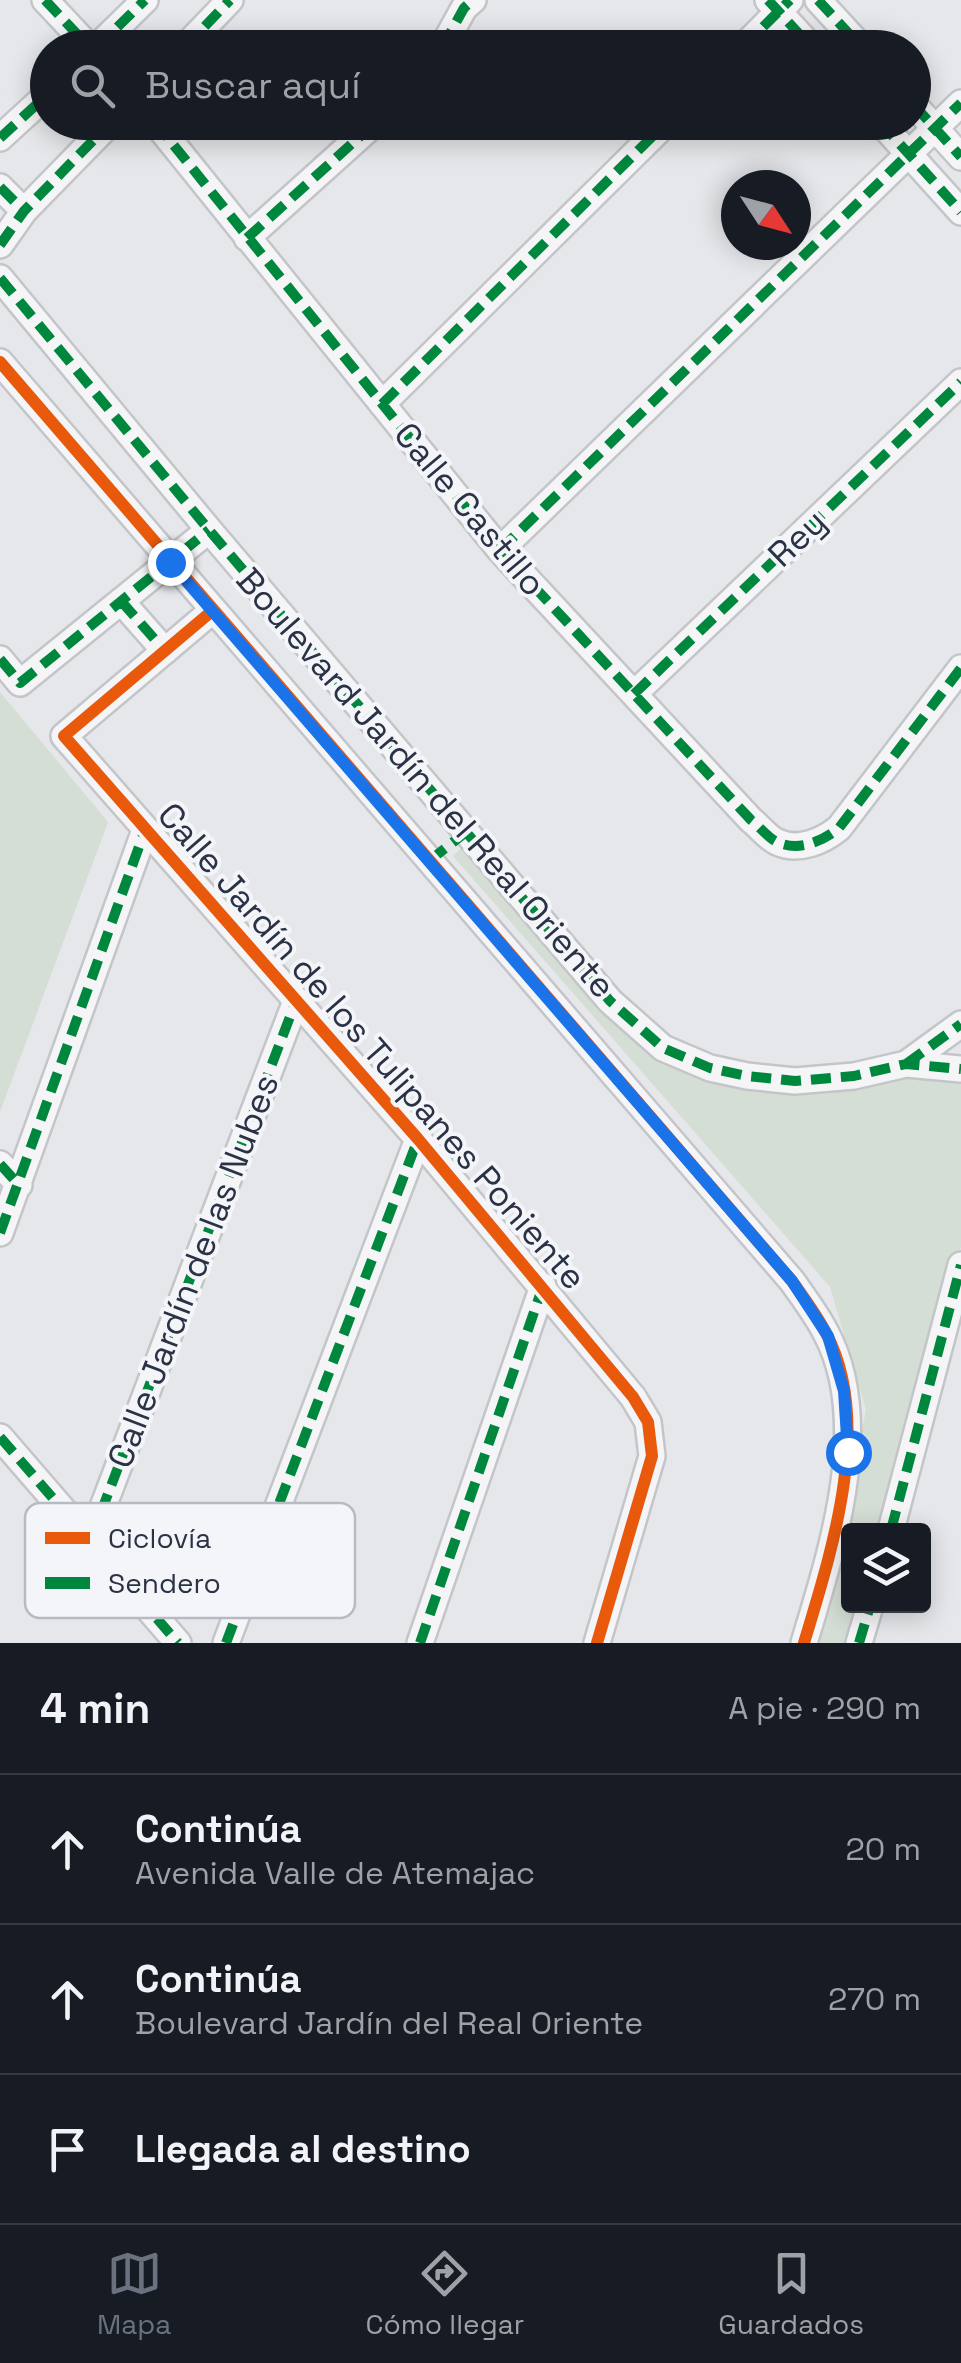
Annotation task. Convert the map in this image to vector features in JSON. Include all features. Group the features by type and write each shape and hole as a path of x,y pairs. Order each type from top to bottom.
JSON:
{"street":[{"path":"45,0 75,30"},
{"path":"113,30 146,0"},
{"path":"201,30 230,0"},
{"path":"818,0 846,30"},
{"path":"451,30 465,3"},
{"path":"757,30 779,4 798,30"},
{"path":"931,132 961,103"},
{"path":"0,138 30,110"},
{"path":"931,124 961,157"},
{"path":"0,245 24,211 93,140"},
{"name":"Calle Castillo","path":"168,140 500,550 751,820 777,842 822,842 840,828 961,668"},
{"path":"247,238 356,140"},
{"path":"382,404 648,140"},
{"path":"896,140 961,212"},
{"path":"500,550 923,140"},
{"path":"0,186 24,211"},
{"name":"Boulevard Jardín del Real Oriente","path":"0,278 610,1000 663,1048 710,1068 795,1081 854,1076 906,1064 961,1069"},
{"name":"Boulevard Jardín del Real Oriente","path":"0,362 792,1281 828,1336 844,1391 848,1452 831,1552 804,1643"},
{"name":"Rey","path":"634,694 961,382"},
{"path":"0,659 20,683 210,530"},
{"path":"121,602 165,650 212,611"},
{"name":"Calle Jardín de los Tulipanes Poniente","path":"165,650 64,736 543,1286 633,1397 648,1422 652,1456 597,1643"},
{"path":"0,1234 145,830"},
{"path":"429,861 466,832"},
{"name":"Calle Jardín de las Nubes","path":"104,1503 296,1000"},
{"path":"906,1064 961,1024"},
{"path":"279,1503 418,1140"},
{"path":"0,1164 19,1185"},
{"path":"892,1523 961,1265"},
{"path":"420,1643 543,1286"},
{"path":"0,1438 57,1503"},
{"path":"859,1643 868,1613"},
{"path":"156,1618 178,1643"},
{"path":"226,1643 236,1618"}],"shaded area":[{"path":"0,692 108,822 0,1112"},
{"path":"469,841 609,1004 709,1072 935,1068 961,1079 961,1247 883,1523 843,1523 866,1410 830,1287 453,856"},
{"path":"841,1531 841,1613 857,1613 849,1643 818,1643"}],"marked path":[{"path":"45,0 73,30"},
{"path":"114,30 145,0"},
{"path":"201,30 230,0"},
{"path":"452,30 473,0"},
{"path":"768,0 796,30"},
{"path":"760,30 790,0"},
{"path":"818,0 846,30"},
{"path":"931,132 961,103"},
{"path":"0,138 30,110"},
{"path":"931,124 961,157"},
{"path":"0,245 24,211 93,140"},
{"path":"170,140 500,550 774,840 802,845 818,841 839,828 961,668"},
{"path":"247,238 356,140"},
{"path":"382,404 649,140"},
{"path":"896,140 961,212"},
{"path":"500,550 923,140"},
{"path":"0,187 24,211"},
{"path":"0,278 610,1001 663,1048 710,1068 795,1081 854,1076 906,1064 961,1069"},
{"path":"634,694 961,382"},
{"path":"0,659 20,683 209,530"},
{"path":"121,601 165,651"},
{"path":"0,1233 145,830"},
{"path":"429,861 466,832"},
{"path":"104,1503 296,1001"},
{"path":"906,1064 961,1024"},
{"path":"279,1503 418,1139"},
{"path":"0,1164 19,1185"},
{"path":"893,1523 961,1265"},
{"path":"420,1643 543,1286"},
{"path":"0,1437 57,1503"},
{"path":"859,1643 868,1613"},
{"path":"156,1618 178,1643"},
{"path":"226,1643 236,1618"}],"cycle path":[{"path":"0,362 792,1281 819,1320 840,1368 847,1407 847,1447 835,1529 804,1643"},
{"path":"212,611 64,736 418,1139 633,1397 648,1422 652,1456 597,1643"}],"route":[{"path":"170,562 792,1281 828,1336 844,1391 848,1452"}]}
